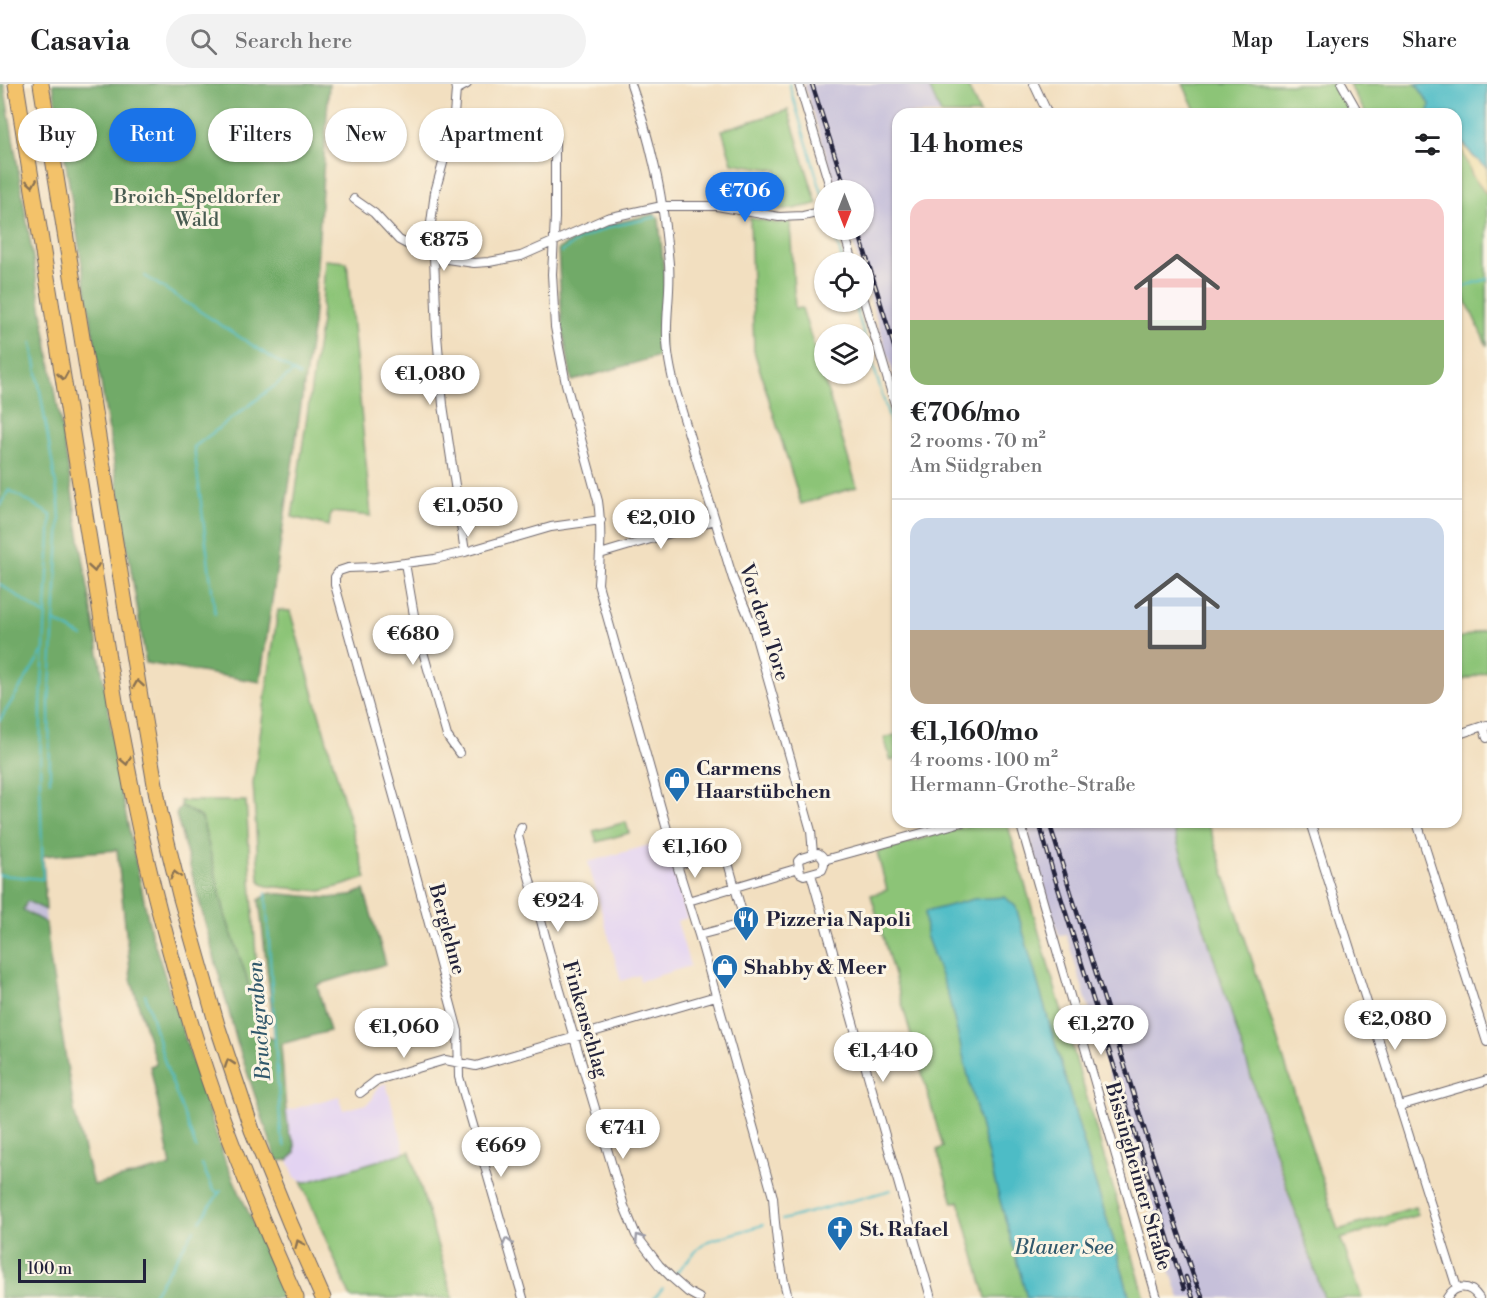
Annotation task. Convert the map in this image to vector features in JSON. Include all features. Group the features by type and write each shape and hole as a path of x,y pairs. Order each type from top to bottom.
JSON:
{"highway":[{"path":"16,84 115,702 137,817 157,901 194,1032 230,1141 264,1227 296,1298"},
{"path":"41,84 142,715 160,813 180,895 224,1046 252,1130 323,1298"}],"street":[{"path":"465,552 443,405 436,335 431,223 435,192 453,127 456,87 467,84"},
{"name":"Vor dem Tore","path":"631,84 644,122 662,206 669,266 668,362 715,520 734,579 753,627 811,831 813,854"},
{"path":"799,84 828,180"},
{"path":"1034,84 1045,108"},
{"path":"1342,84 1356,108"},
{"path":"555,162 552,274 555,327 566,384 598,501 601,520 598,584 773,1197 775,1228 788,1298"},
{"path":"354,199 374,213 399,240 434,256 460,262 489,262 521,256 606,218 662,206 717,206 778,217 814,214"},
{"path":"868,312 892,394"},
{"path":"459,753 447,736 418,637 405,563 465,552 551,527 601,520"},
{"path":"600,554 715,520"},
{"name":"Berglehne","path":"405,563 348,568 339,571 334,585 458,1031 459,1077 523,1298"},
{"path":"1462,733 1485,726 1487,738"},
{"name":"Finkenschlag","path":"521,827 518,836 624,1206 636,1235 659,1265 688,1292 699,1298"},
{"path":"824,860 940,828"},
{"name":"Bissingheimer Straße","path":"1022,828 1157,1298"},
{"path":"1312,828 1457,1288"},
{"path":"1419,828 1487,1042"},
{"path":"677,865 725,852 745,923 699,935"},
{"path":"818,853 824,860 825,866 822,870 804,875 800,873 798,861 801,858 818,853"},
{"path":"688,901 799,868"},
{"path":"811,874 931,1298"},
{"path":"360,1093 377,1080 445,1060 476,1066 716,996"},
{"path":"1399,1106 1487,1080"},
{"path":"1446,1298 1457,1288 1464,1287 1474,1291 1480,1298 1487,1297"}],"shaded area":[{"path":"804,84 928,84 938,108 892,108 892,369 874,311 874,252 856,252 852,240 874,240 874,180 834,180"},
{"path":"1027,828 1173,828 1280,1171 1324,1298 1180,1298 1167,1263 1066,934 1059,936"},
{"path":"664,841 687,918 677,921 690,966 640,981 639,975 621,981 588,862"},
{"path":"27,900 45,910 46,923 22,910"},
{"path":"386,1083 404,1151 307,1182 295,1177 288,1160 295,1153 295,1143 289,1133 286,1111 339,1096 343,1110 367,1104 379,1086"}],"green space":[{"path":"0,84 4,84 120,787 151,933 224,1158 287,1298 0,1298","holes":["117,850 131,979 156,1064 150,1066 171,1166 93,1185 75,1115 46,923 23,910 27,901 46,910 43,856"]},
{"name":"Broich-Speldorfer Wald","path":"53,84 329,84 327,108 325,108 325,144 313,324 260,682 146,663 66,162 97,162 97,108 57,108"},
{"path":"928,84 967,84 977,108 938,108"},
{"path":"1183,84 1337,84 1351,108 1194,108"},
{"path":"1349,84 1487,84 1487,346 1462,292 1462,108 1363,108"},
{"path":"788,110 814,194 814,205 793,209 768,209 777,170 732,163 722,130"},
{"path":"654,214 659,218 665,284 663,355 572,381 562,326 558,249 587,233 611,224"},
{"path":"750,218 776,223 790,222 795,309 802,308 814,347 814,384 825,384 857,487 801,504 754,351"},
{"path":"325,260 347,262 371,516 331,512 329,526 292,517 321,321"},
{"path":"278,610 290,611 366,878 321,891 267,886 262,884 259,878 253,783"},
{"path":"1487,628 1487,672 1462,680 1462,637"},
{"path":"892,736 891,761 884,738"},
{"path":"180,801 246,801 261,1036 246,975 226,918 202,818 181,806"},
{"path":"181,806 202,818 226,918 246,975 261,1036 275,1039 259,900 270,893 328,898 349,896 364,890 386,964 317,985 330,1031 281,1044 289,1133 295,1143 295,1153 288,1160 277,1161 237,1042 176,814"},
{"path":"626,822 629,833 597,842 593,831"},
{"path":"959,828 1009,828 1145,1298 986,1298 959,1201 953,1203 937,1150 943,1147 871,895 887,890 877,852"},
{"path":"1173,828 1210,828 1338,1230 1415,1207 1418,1215 1341,1239 1362,1298 1324,1298 1271,1140"},
{"path":"410,1151 453,1298 351,1298 301,1181 307,1182"}],"sand":[{"path":"1462,142 1487,168 1487,195 1473,177 1462,150"}],"water":[{"path":"1416,84 1487,84 1487,168 1473,156 1462,142 1462,108 1430,108 1430,104"},
{"name":"Blauer See","path":"1005,897 1016,907 1130,1298 1027,1298 991,1168 948,995 926,935 925,912 974,899"}],"waterway":[{"path":"789,84 818,180"},
{"path":"561,252 581,239 609,227 656,217"},
{"path":"836,240 840,252"},
{"path":"145,276 300,376"},
{"name":"Bruchgraben","path":"1462,287 1487,279"},
{"path":"857,312 892,427"},
{"path":"32,343 59,503 60,521 49,703 50,781"},
{"path":"215,614 194,447 293,372"},
{"path":"0,505 9,490 51,515 41,705 40,781 43,879 0,875"},
{"path":"0,584 46,616"},
{"path":"54,621 83,637"},
{"path":"0,720 43,651"},
{"name":"Bruchgraben","path":"266,893 281,1135 285,1147"},
{"path":"145,994 165,1063 196,1148"},
{"path":"202,1165 213,1189 218,1193"},
{"path":"200,1221 221,1190"},
{"path":"782,1220 891,1190"},
{"path":"675,1274 708,1241 763,1225"},
{"path":"151,1298 194,1230"},
{"path":"654,1298 663,1288"}],"railway":[{"path":"812,84 843,180"},
{"path":"861,240 892,340"},
{"path":"1041,828 1184,1289"},
{"path":"1051,828 1154,1160 1203,1298"},
{"path":"1186,1277 1193,1298"}],"place":[{"name":"Carmens Haarstübchen","path":"677,803"},
{"name":"Pizzeria Napoli","path":"746,942"},
{"name":"Shabby & Meer","path":"725,990"},
{"name":"St. Rafael","path":"840,1252"}]}
